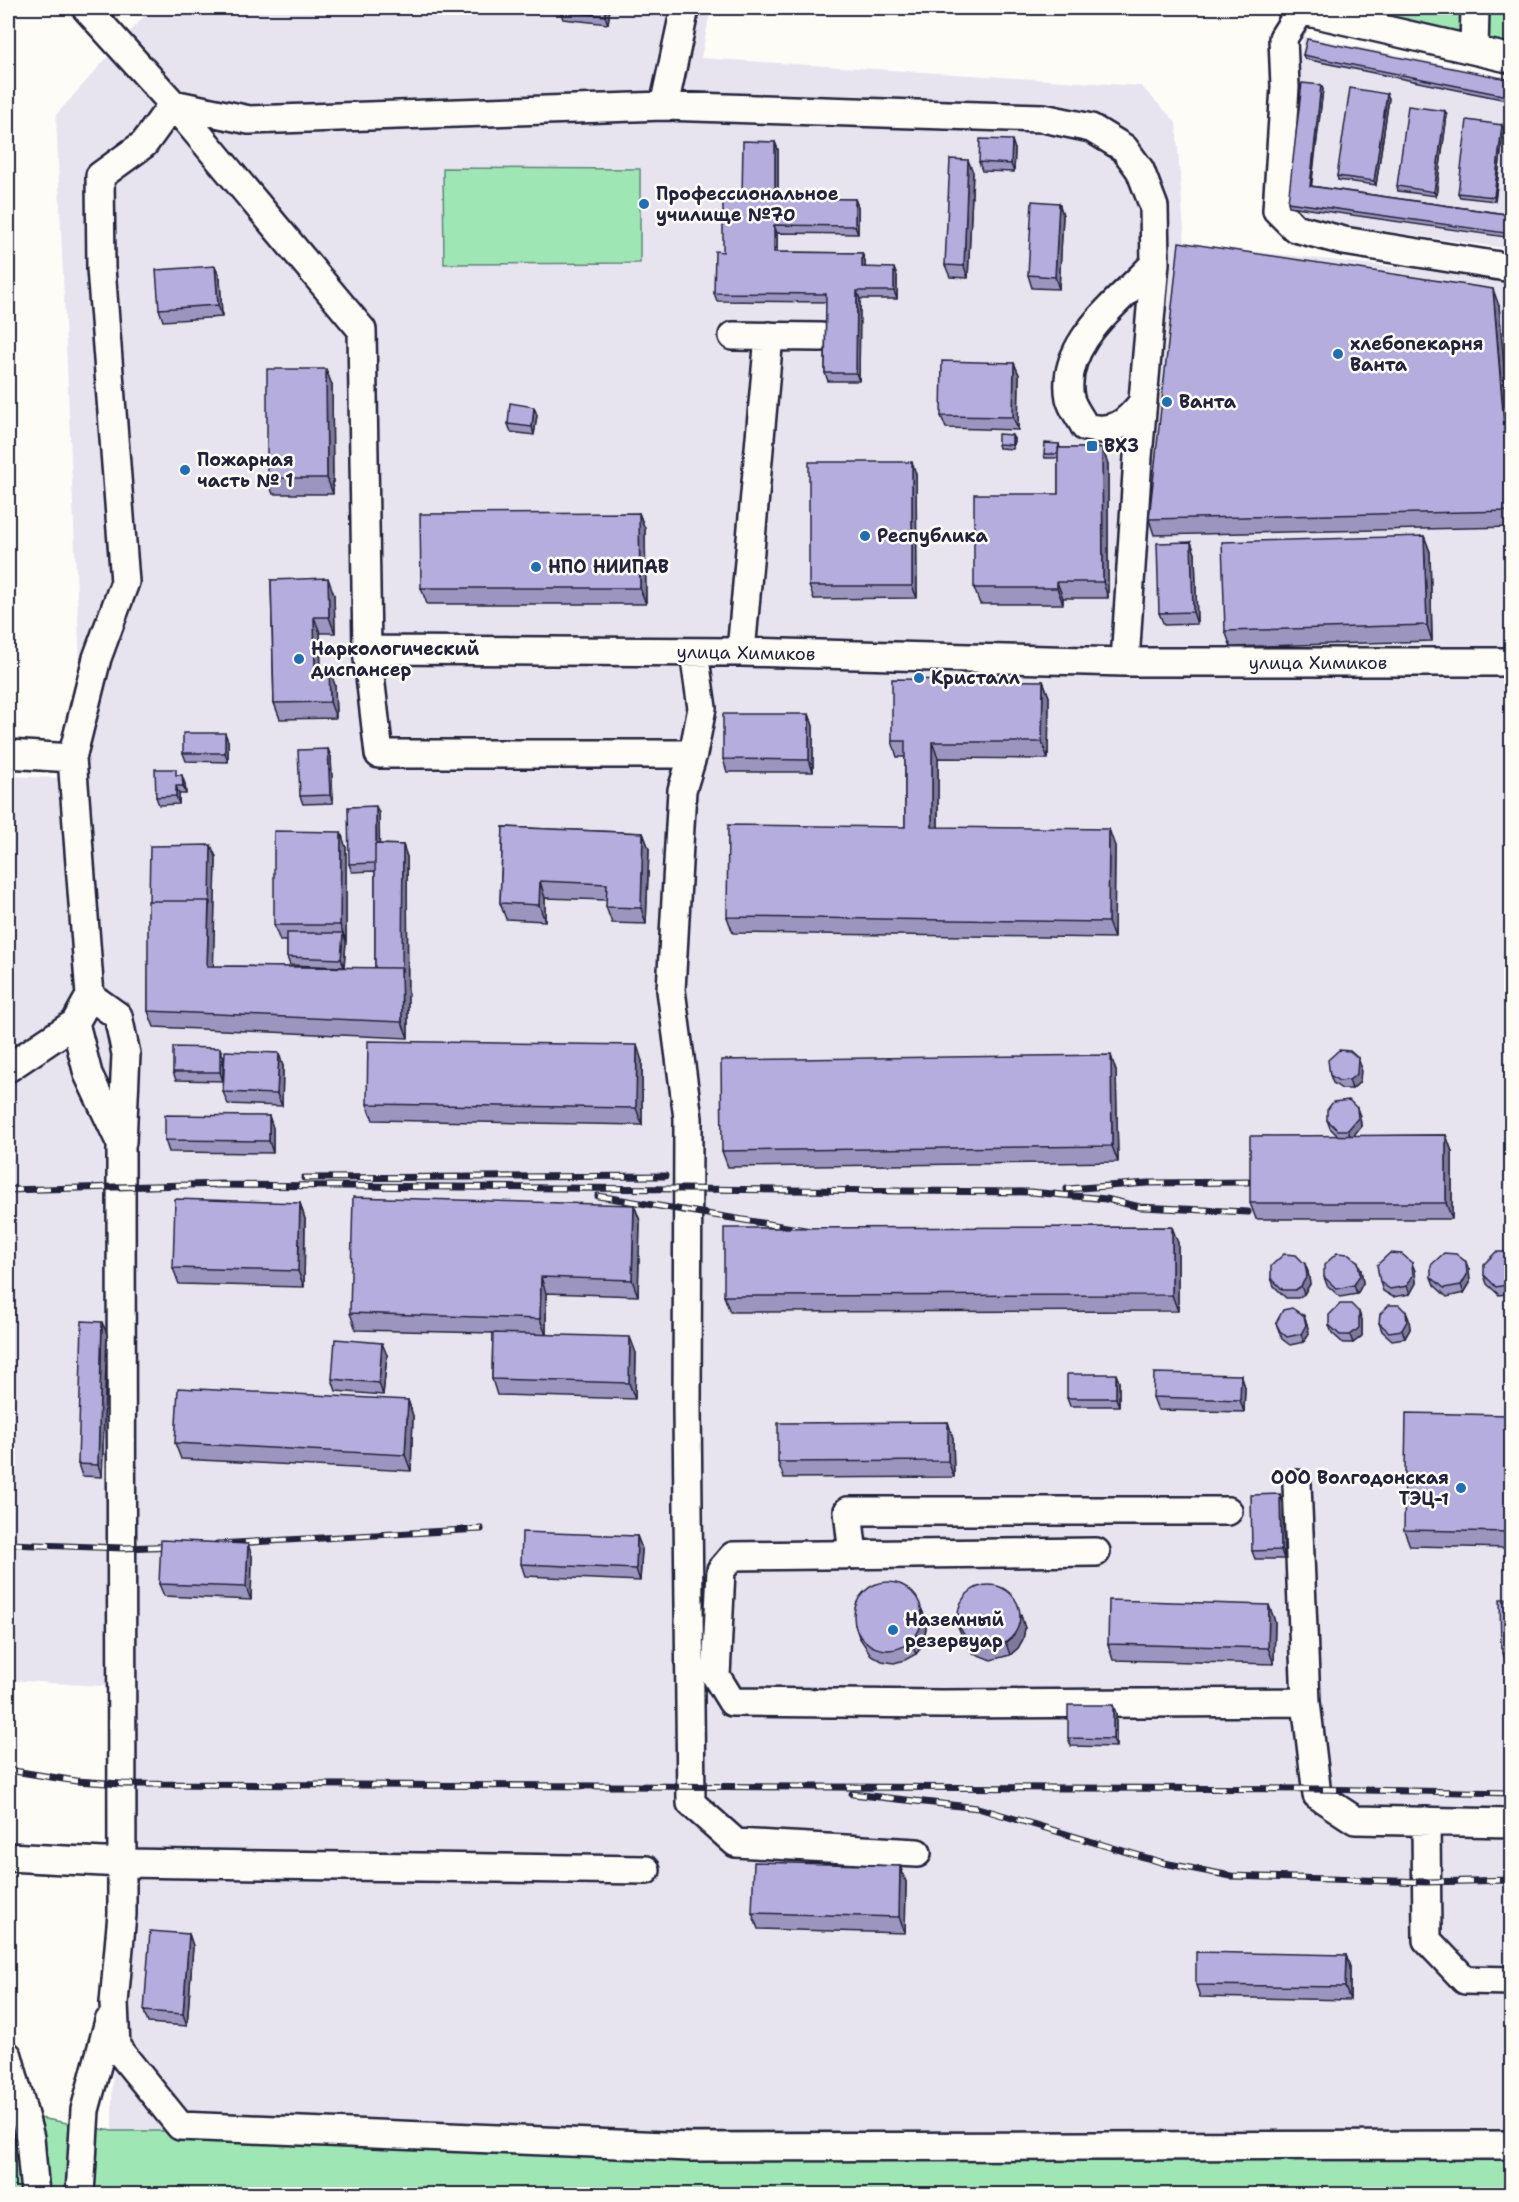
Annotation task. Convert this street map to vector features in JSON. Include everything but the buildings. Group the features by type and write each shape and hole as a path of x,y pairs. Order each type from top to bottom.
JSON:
{"street":[{"path":"86,8 173,104 362,330 367,650 379,754 693,754"},
{"path":"1474,50 1475,8"},
{"path":"664,106 681,9"},
{"path":"1512,59 1309,10 1283,38 1285,87 1277,210 1295,228 1344,241 1512,268"},
{"path":"173,104 249,120 664,106 1043,118 1091,128 1124,148 1140,170 1154,207 1155,263 1125,662"},
{"path":"8,1068 75,1023 90,996 72,758 97,658 124,582 101,268 100,176 144,144 173,104"},
{"path":"1143,402 1131,418 1117,427 1102,431 1085,427 1070,400 1069,371 1083,340 1104,312 1130,291 1155,263"},
{"path":"733,336 821,337"},
{"path":"741,652 769,336"},
{"name":"улица Химиков","path":"367,650 741,652 1125,662 1512,662"},
{"path":"694,652 702,708 693,754 682,790 671,990 688,1118 691,1803 736,1843 917,1854"},
{"path":"8,754 72,758"},
{"path":"90,996 118,1016 126,1054 122,1144 122,1914 114,2003 116,2047 180,2126 690,2147 1512,2145"},
{"path":"75,1023 88,1074 122,1144"},
{"path":"1298,1484 1306,1702 1317,1795 1355,1820 1512,1823"},
{"path":"853,1555 848,1511 1228,1511"},
{"path":"1096,1552 732,1556 721,1570 716,1676 732,1702 942,1704 1306,1702"},
{"path":"689,1568 721,1570"},
{"path":"1426,1821 1427,1940 1465,1980 1512,1981"},
{"path":"8,1857 122,1863 646,1870"},
{"path":"80,2194 85,2110 114,2003"},
{"path":"8,2056 30,2138 35,2194"}],"shaded area":[{"path":"139,8 711,8 701,58 1141,86 1176,122 1185,244 1511,280 1511,2132 112,2131 115,1687 8,1680 8,776 85,779 56,115 145,15"},
{"path":"1303,36 1511,78 1511,249 1280,216"}],"green space":[{"path":"1298,8 1511,8 1511,49"},
{"path":"443,168 640,169 640,263 444,264"},
{"path":"8,2092 12,2113 112,2131 1511,2132 1511,2194 8,2194"}],"railway":[{"path":"304,1178 665,1176"},
{"path":"1067,1189 1148,1183 1248,1182"},
{"path":"8,1190 223,1184"},
{"path":"215,1185 1031,1192 1106,1199 1140,1207 1248,1212"},
{"path":"598,1196 811,1231"},
{"path":"217,1544 481,1529"},
{"path":"8,1544 123,1548 178,1546"},
{"path":"8,1770 76,1781 122,1784 1315,1789 1512,1793"},
{"path":"852,1794 978,1808 1164,1863 1231,1876 1426,1882 1512,1880"}],"place":[{"name":"Профессиональное училище №70","path":"644,204"},
{"name":"хлебопекарня Ванта","path":"1338,354"},
{"name":"Ванта","path":"1167,402"},
{"name":"ВХЗ","path":"1092,446"},
{"name":"Пожарная часть № 1","path":"185,470"},
{"name":"Республика","path":"865,536"},
{"name":"НПО НИИПАВ","path":"536,567"},
{"name":"Наркологический диспансер","path":"299,659"},
{"name":"Кристалл","path":"919,678"},
{"name":"ООО Волгодонская ТЭЦ-1","path":"1461,1488"},
{"name":"Наземный резервуар","path":"893,1630"}]}
